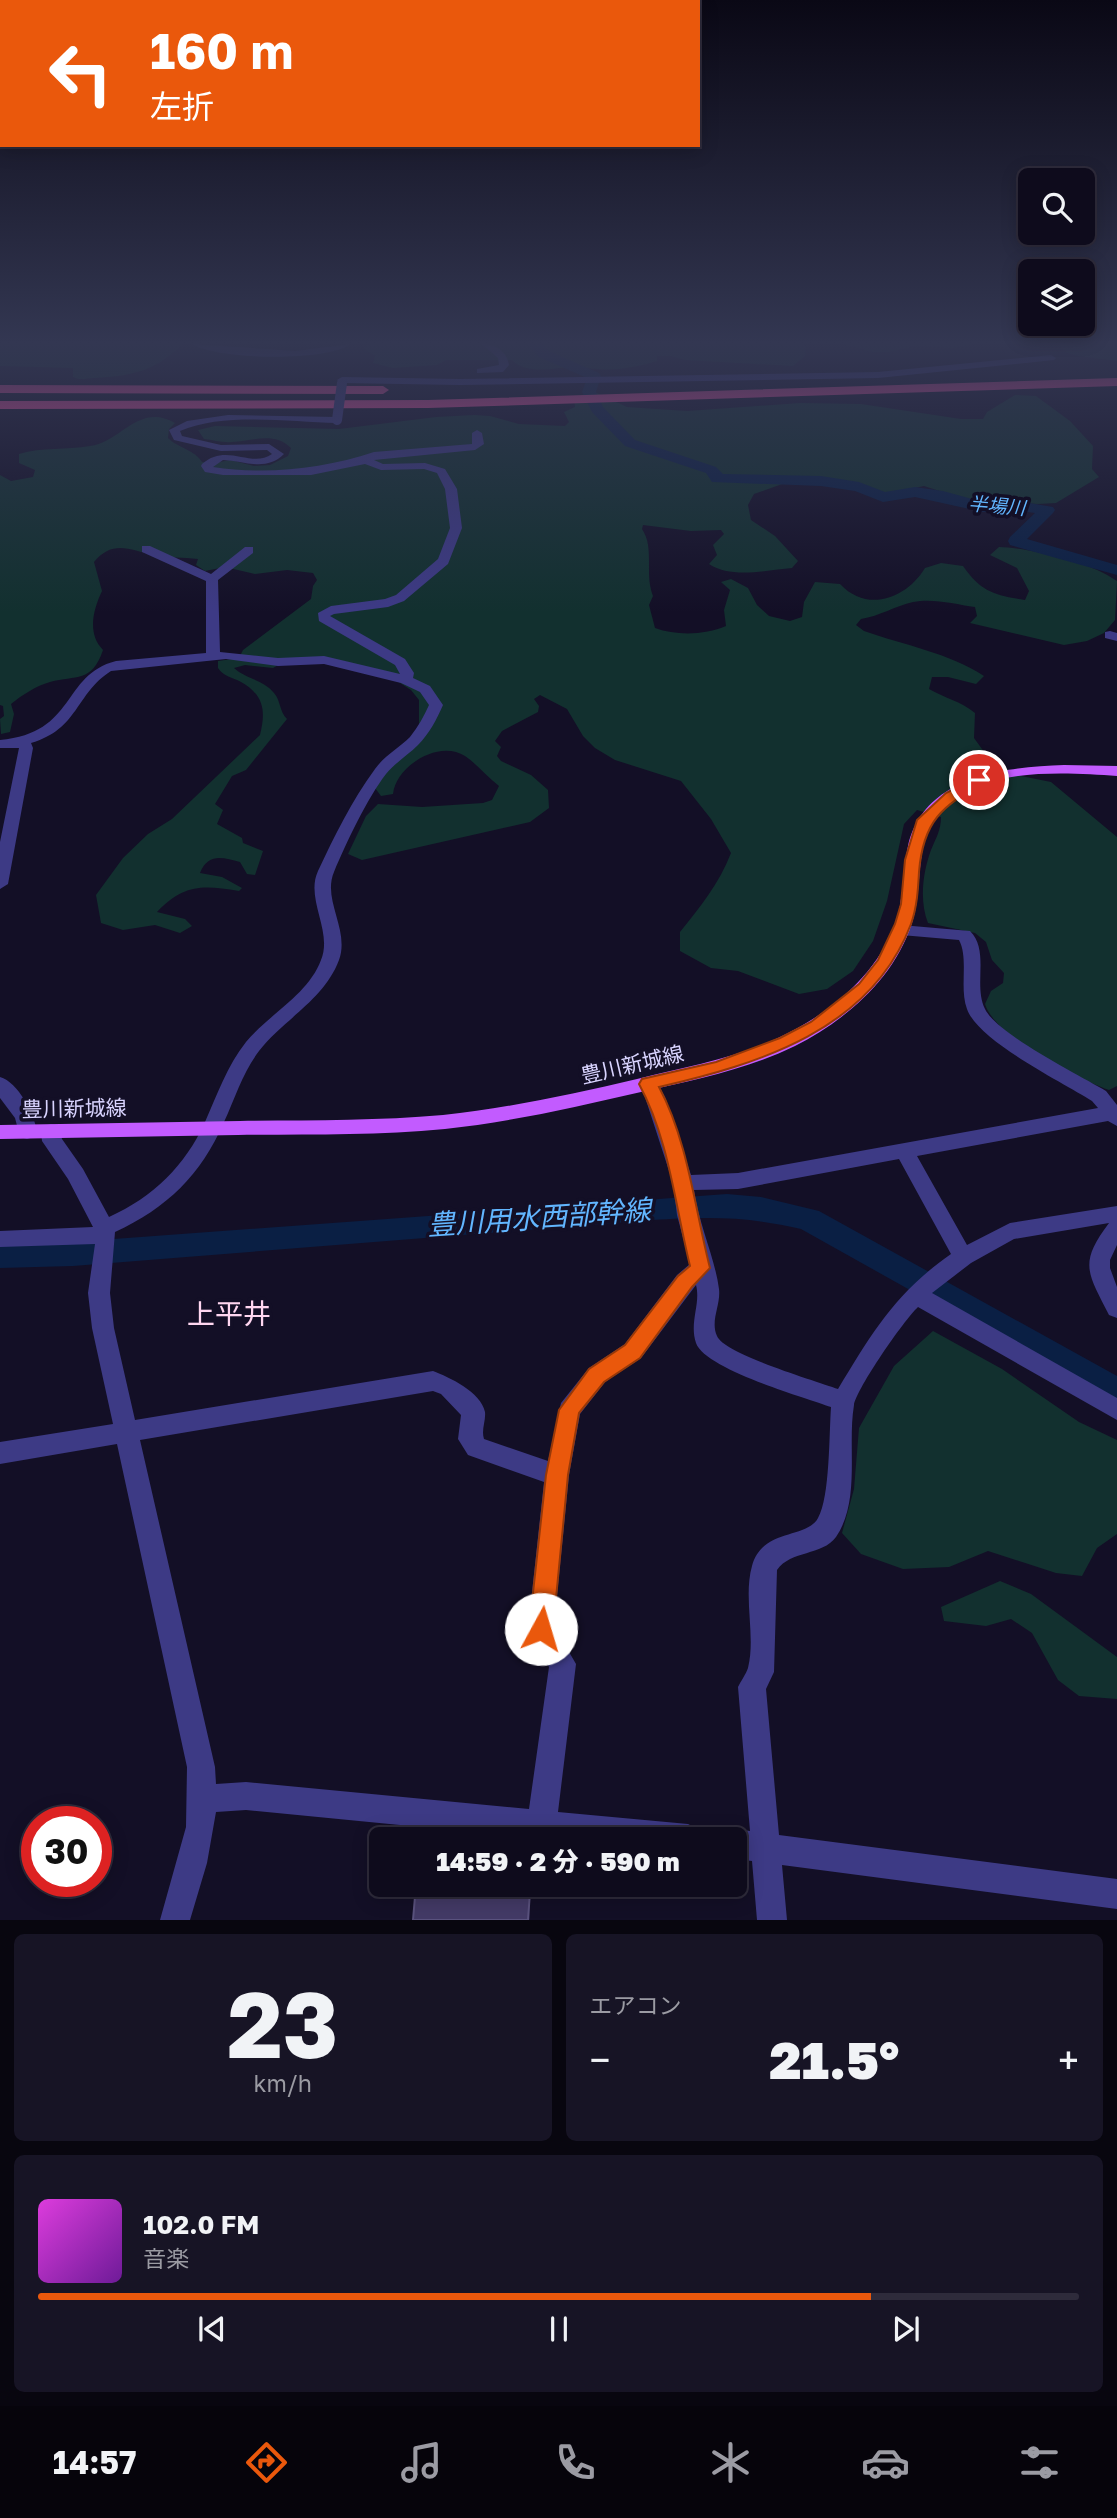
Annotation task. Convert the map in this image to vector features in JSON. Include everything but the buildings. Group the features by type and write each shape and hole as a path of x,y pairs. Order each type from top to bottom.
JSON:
{"main road":[{"name":"豊川新城線","path":"0,1132 376,1126 444,1122 554,1105 719,1067 759,1054 817,1026 865,987 885,962 901,930 909,904 912,860 924,820 951,796 979,780 1008,772 1040,768 1117,771"}],"street":[{"path":"176,434 178,438 203,446 269,447 279,454 275,458 257,462 229,456 220,457 212,459 206,466 209,470 223,472 311,472 366,460 374,455 475,447 479,444 477,434"},
{"path":"366,460 381,467 425,466 441,471 449,481 455,504 456,528 448,544 447,554 438,569 400,598 388,603 324,613 324,618 400,662 407,673 406,680"},
{"path":"146,550 212,579"},
{"path":"212,579 248,550"},
{"path":"212,579 213,657"},
{"path":"0,744 23,741 59,723 82,690 105,667 213,657 238,655 278,662 324,660 406,680 425,689 436,705 429,721 415,740 383,769 370,787 324,875 322,887 335,944 330,961 293,1009 252,1048 240,1066 200,1152 182,1179 105,1241 0,1239"},
{"path":"0,884 26,748 23,741"},
{"path":"685,1198 738,1181 1115,1116 1100,1096 1000,1036 985,1022 976,1010 970,941 964,935 901,930"},
{"path":"0,1084 25,1116 27,1132"},
{"path":"648,1084 655,1097 685,1198 708,1290 703,1327 708,1345 725,1359 843,1401"},
{"path":"51,1131 52,1141 76,1174 105,1241 99,1293 103,1328 201,1767 205,1799 200,1843 175,1920"},
{"path":"904,1151 963,1257"},
{"path":"772,1920 752,1688 761,1672 764,1567 774,1554 789,1545 820,1535 827,1528 836,1505 843,1401 888,1326 905,1305 963,1257 1010,1231 1117,1214"},
{"path":"1117,1229 1100,1250 1097,1262 1117,1309"},
{"path":"543,1824 545,1786 563,1664 541,1629 557,1475 569,1410 597,1375 633,1351 685,1281 701,1268"},
{"path":"926,1287 1117,1410"},
{"path":"0,1453 433,1381 449,1387 473,1412 470,1439 475,1447 557,1475"},
{"path":"205,1799 246,1796 572,1827"},
{"path":"747,1846 1117,1894"}],"green space":[{"path":"118,434 168,434 168,438 202,462 230,460 254,466 270,465 288,456 291,448 270,438 229,442 204,439 200,434 1082,434 1093,446 1092,469 1099,477 1056,503 967,500 924,486 886,494 847,482 796,479 754,494 748,505 751,520 775,536 798,561 792,568 749,572 718,569 709,564 717,555 713,545 724,534 721,530 691,531 643,525 642,529 648,544 649,578 653,596 649,605 655,628 672,632 700,633 726,626 724,610 730,590 721,582 731,579 748,588 757,605 769,616 790,621 802,617 804,602 815,582 840,584 851,593 874,600 908,588 925,568 941,563 963,566 976,582 989,591 1025,600 1029,591 1017,568 990,555 999,547 1060,557 1092,568 1117,581 1115,620 1104,633 1087,641 1064,645 970,623 977,616 975,607 936,601 906,604 861,619 856,625 864,631 956,661 984,676 976,684 948,677 932,677 929,689 975,713 974,738 990,760 1021,776 1051,782 1117,837 1117,1086 1109,1090 1077,1076 1038,1055 1004,1030 985,1004 991,991 1003,983 1004,973 992,960 986,942 975,933 928,923 923,896 924,877 941,817 917,810 904,824 887,901 873,941 853,971 827,989 799,994 738,971 711,968 680,951 680,932 715,885 731,853 711,819 681,781 615,760 595,748 583,736 567,709 540,695 534,699 539,706 538,712 502,731 495,741 501,747 497,756 501,761 531,775 548,790 549,808 530,822 362,860 348,854 366,816 378,804 422,807 483,803 492,800 499,786 465,756 443,751 420,758 410,765 396,784 393,794 381,796 375,788 419,727 419,700 411,690 394,679 355,664 289,659 273,668 245,665 234,668 270,689 287,719 246,770 232,776 215,804 223,810 217,824 242,838 243,843 263,851 255,875 247,874 240,862 233,860 216,858 207,862 200,873 222,877 242,888 239,891 194,889 176,896 157,912 185,919 192,926 180,933 155,925 123,930 101,923 96,895 123,858 148,834 172,819 260,735 263,711 259,698 249,687 223,673 218,668 218,661 239,658 243,650 311,599 317,580 313,573 287,570 255,574 225,567 205,571 196,565 198,559 160,556 122,548 108,550 94,562 102,591 93,622 95,637 103,650 99,661 82,676 45,684 15,701 11,704 14,714 10,732 1,734 0,719 4,716 3,706 0,705 0,475 11,481 33,477 35,470 19,463 19,454 90,446"},
{"path":"933,1331 1002,1369 1079,1422 1117,1440 1117,1534 1097,1548 1082,1576 1056,1573 988,1551 949,1567 903,1569 861,1554 842,1533 854,1489 859,1428 894,1366"},
{"path":"1000,1581 1031,1594 1117,1657 1117,1699 1079,1696 1058,1680 1032,1633 1011,1619 986,1626 944,1621 941,1607"}],"waterway":[{"name":"半場川","path":"621,434 630,443 697,466"},
{"name":"半場川","path":"704,468 711,470 718,479 821,481 859,487 883,497 915,492 943,496"},
{"name":"半場川","path":"949,499 983,507 1012,505 1047,510 1016,541 1094,563"},
{"name":"半場川","path":"1103,566 1117,570"},
{"name":"豊川用水西部幹線","path":"0,1256 73,1254 652,1209 727,1205 761,1208 809,1219 1117,1392"}],"district":[{"name":"上平井","path":"229,1313"}],"route":[{"path":"541,1629 557,1475 569,1410 597,1375 633,1351 685,1281 701,1268 687,1214 683,1183 655,1097 648,1084 719,1067 786,1042 817,1026 865,987 885,962 903,924 909,904 912,860 924,820 951,796 979,780"}]}
